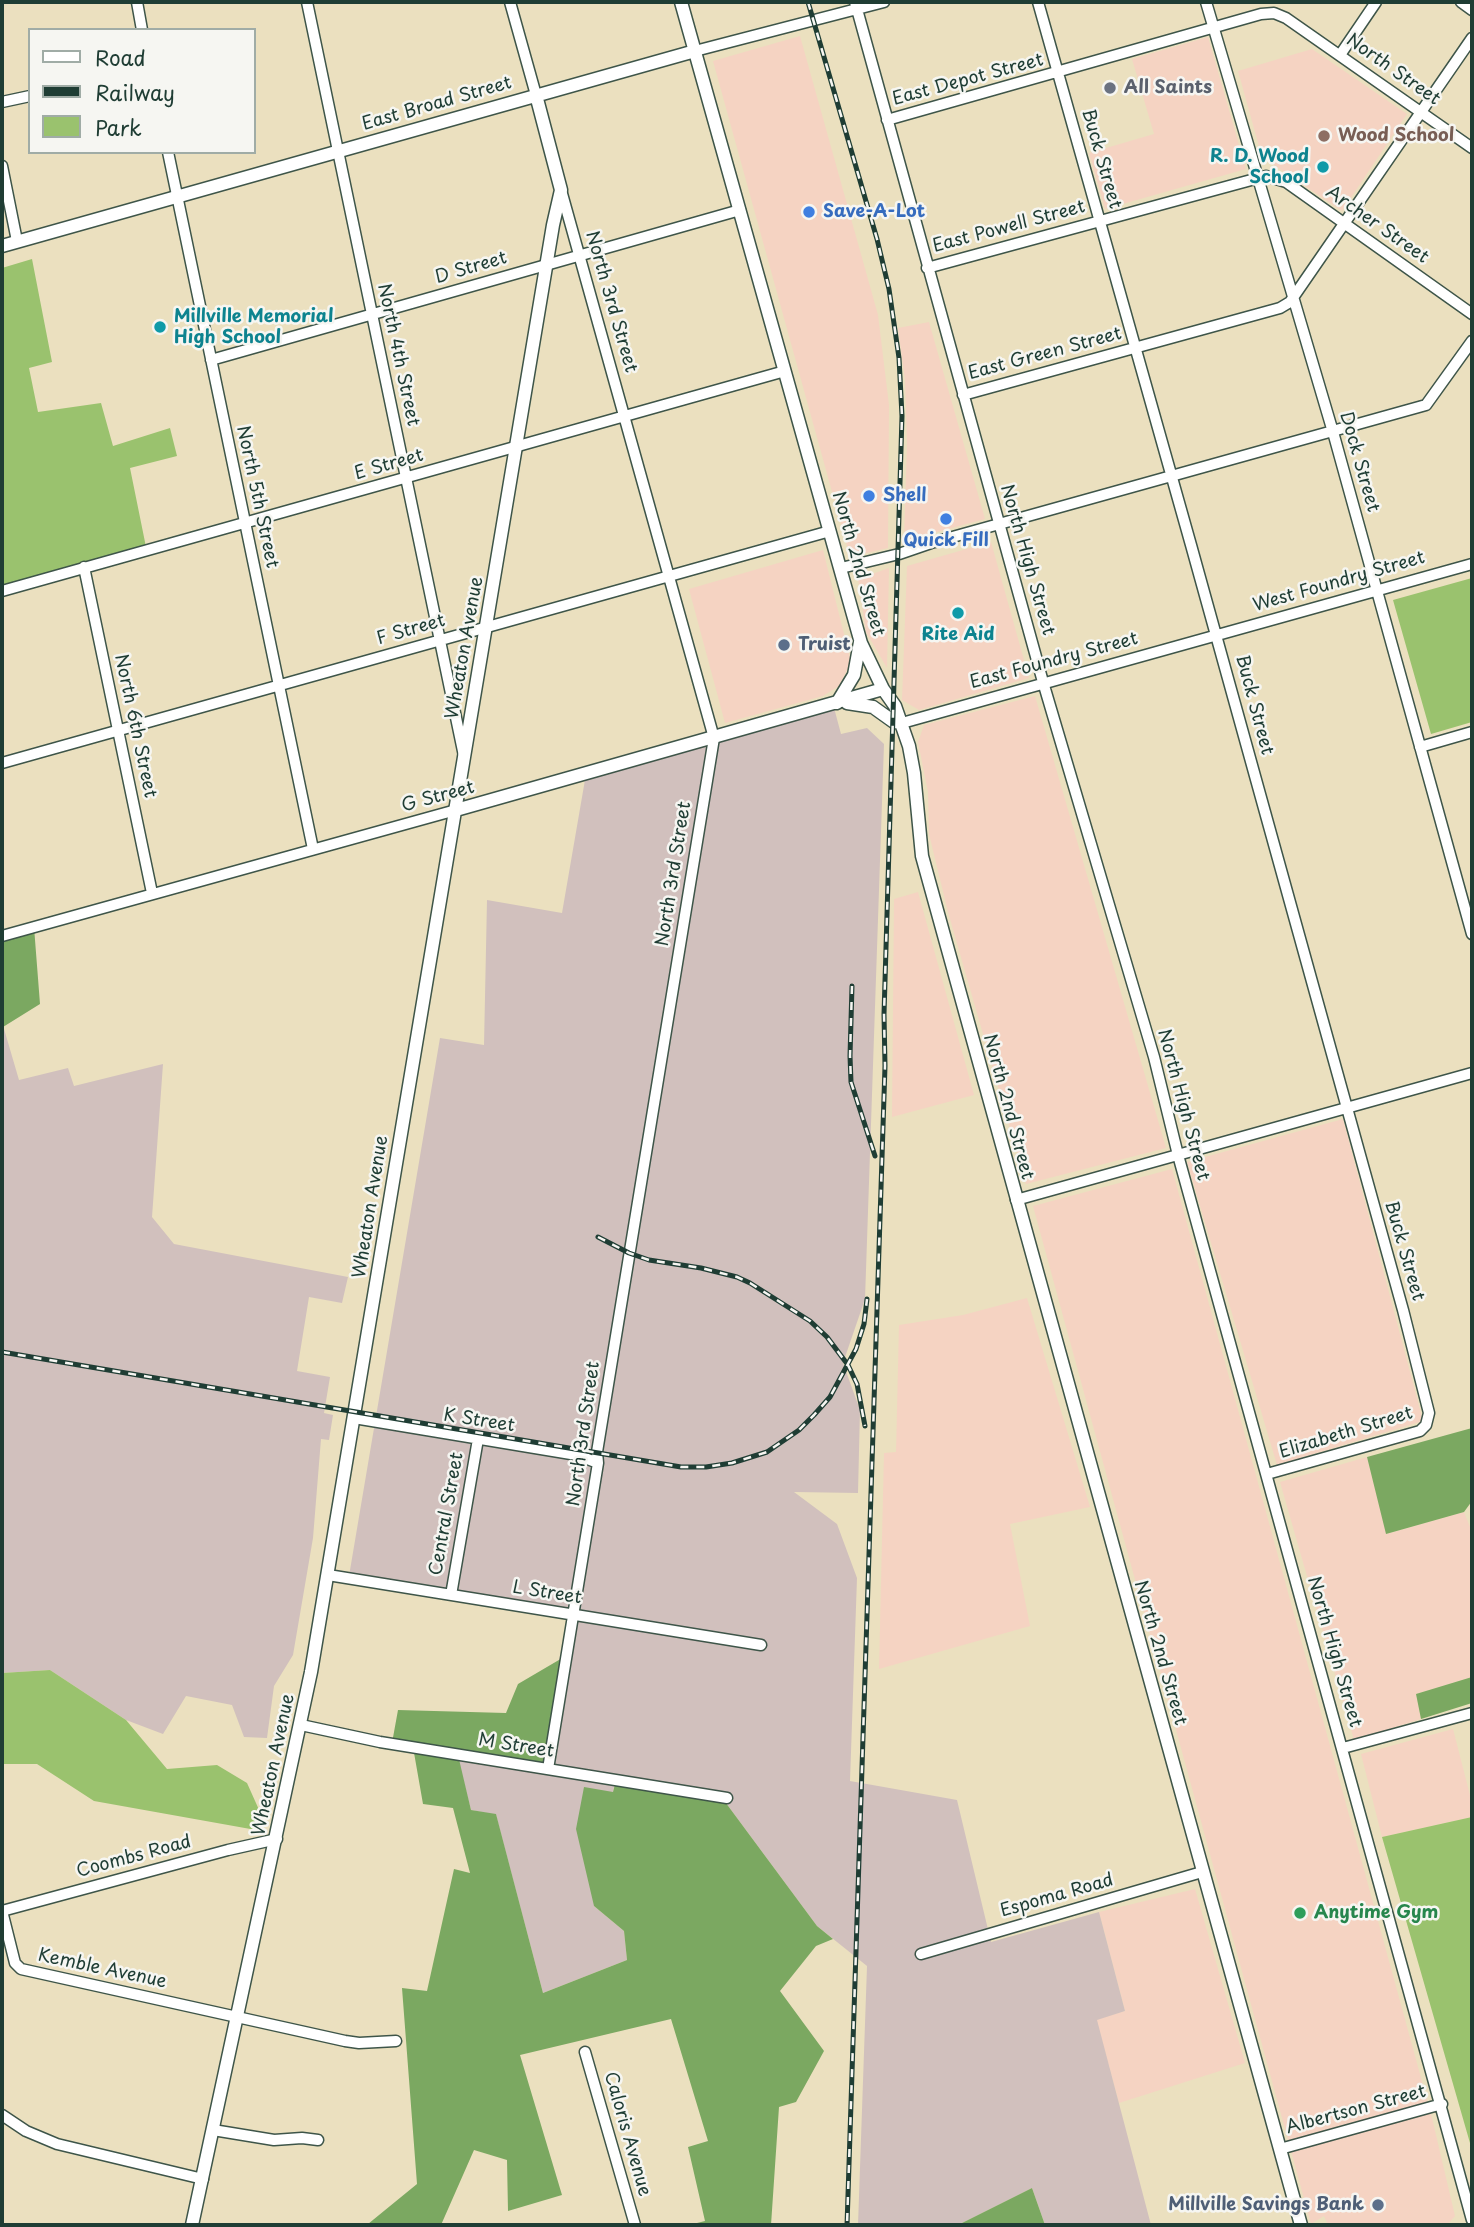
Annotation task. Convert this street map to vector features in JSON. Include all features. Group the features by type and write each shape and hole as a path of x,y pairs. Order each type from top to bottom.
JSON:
{"main road":[{"name":"North 2nd Street","path":"681,2 860,639 883,690 902,723 914,773 922,856 1301,2225"},
{"name":"East Broad Street","path":"2,246 695,51"},
{"name":"North 3rd Street","path":"536,94 561,190"},
{"name":"Wheaton Avenue","path":"192,2225 300,1725 328,1575 561,190"},
{"path":"860,639 854,675 836,703 873,707 894,722 902,723"},
{"name":"G Street","path":"456,810 883,690"}],"street":[{"path":"136,2 142,28"},
{"name":"North 4th Street","path":"307,2 464,757"},
{"name":"North 3rd Street","path":"510,2 536,94"},
{"name":"East Broad Street","path":"695,51 856,5 884,2"},
{"name":"Buck Street","path":"1038,2 1403,1310 1429,1418"},
{"name":"Dock Street","path":"1206,2 1333,432 1472,934"},
{"path":"1339,55 1376,2"},
{"path":"1461,2 1472,9"},
{"name":"North High Street","path":"856,5 1043,682 1154,1057 1178,1155 1472,2220"},
{"name":"East Depot Street","path":"887,120 1268,13 1280,15 1292,22"},
{"name":"North Street","path":"1292,22 1472,148"},
{"path":"1294,299 1343,223 1472,38"},
{"path":"2,102 28,96"},
{"name":"North 5th Street","path":"168,154 313,849"},
{"path":"2,166 17,241"},
{"name":"Archer Street","path":"1257,177 1273,176 1286,182 1472,314"},
{"name":"East Powell Street","path":"927,268 1257,177"},
{"name":"North 3rd Street","path":"548,1769 598,1463 601,1426 714,738 561,190"},
{"name":"D Street","path":"211,360 740,210"},
{"name":"East Green Street","path":"963,395 1280,307 1294,299"},
{"path":"841,568 900,554 1426,405 1472,341"},
{"name":"E Street","path":"2,591 785,370"},
{"name":"F Street","path":"2,763 830,531"},
{"name":"West Foundry Street","path":"1216,634 1472,564"},
{"name":"North 6th Street","path":"84,567 152,893"},
{"name":"East Foundry Street","path":"902,723 1216,634"},
{"path":"1420,747 1472,733"},
{"name":"G Street","path":"2,936 456,810"},
{"path":"1016,1200 1472,1073"},
{"name":"K Street","path":"354,1418 577,1455 598,1463"},
{"name":"Elizabeth Street","path":"1267,1475 1420,1431 1429,1418"},
{"name":"Central Street","path":"451,1595 478,1439"},
{"name":"L Street","path":"328,1575 761,1645"},
{"path":"1343,1748 1472,1713"},
{"name":"M Street","path":"300,1725 380,1742 727,1798"},
{"name":"Coombs Road","path":"2,1911 276,1839"},
{"name":"Espoma Road","path":"921,1954 1202,1872"},
{"name":"Kemble Avenue","path":"2,1911 15,1963 21,1969 237,2017"},
{"path":"237,2017 345,2041 396,2041"},
{"name":"Caloris Avenue","path":"585,2052 635,2225"},
{"name":"Albertson Street","path":"1280,2149 1442,2104"},
{"path":"2,2115 26,2132 57,2144 203,2179"},
{"path":"213,2130 274,2140 318,2140"}],"shaded area":[{"path":"800,36 878,315 889,405 888,548 850,557 713,61"},
{"path":"1208,37 1246,169 1105,209 1089,153 1154,134 1132,59"},
{"name":"Wood School","path":"1312,49 1407,114 1342,211 1262,157 1238,71"},
{"path":"929,322 985,519 904,541 907,443 905,380 898,328"},
{"path":"991,542 1029,678 919,710 902,700 907,566"},
{"path":"823,550 851,662 839,686 823,696 725,723 689,589"},
{"path":"889,568 887,668 866,632 858,579"},
{"path":"1035,696 1166,1148 1026,1184 948,912 929,834 928,792 918,742 924,725"},
{"path":"833,704 841,734 867,728 884,744 865,1299 843,1363 860,1410 858,1493 794,1492 837,1524 857,1578 850,1781 957,1800 991,1942 1099,1912 1125,2011 1097,2020 1151,2225 1045,2225 1032,2188 958,2225 858,2225 867,1966 817,1926 720,1795 615,1781 594,1906 624,1931 627,1960 543,1993 496,1815 471,1810 457,1755 543,1768 572,1615 349,1576 440,1038 484,1045 487,900 562,913 586,774"},
{"path":"918,892 974,1095 892,1117 894,899"},
{"path":"2,1022 19,1080 68,1068 74,1086 163,1064 152,1217 174,1244 348,1277 342,1303 309,1297 297,1371 330,1377 324,1413 333,1415 329,1440 321,1439 313,1538 293,1655 274,1686 267,1738 244,1737 232,1705 186,1696 163,1734 126,1720 50,1670 2,1673"},
{"path":"1343,1119 1423,1421 1277,1465 1187,1162"},
{"path":"1172,1169 1432,2118 1455,2216 1447,2225 1328,2225 1324,2216 1311,2224 1033,1206"},
{"path":"1027,1298 1090,1507 1010,1524 1030,1626 879,1669 884,1453 896,1452 899,1325 963,1315"},
{"path":"1367,1457 1387,1534 1464,1512 1472,1532 1472,1677 1416,1694 1421,1719 1354,1740 1280,1482"},
{"path":"1453,1729 1472,1803 1472,1817 1382,1837 1361,1754"},
{"path":"1195,1889 1245,2063 1119,2103 1096,2019 1125,2011 1099,1912"}],"green space":[{"path":"32,259 52,362 29,368 38,412 101,403 113,446 170,428 177,456 130,468 146,547 2,589 2,268"},
{"path":"1472,578 1472,722 1431,734 1393,600"},
{"path":"34,927 40,1004 3,1027 2,936"},
{"path":"1472,1428 1472,1501 1464,1512 1386,1534 1367,1457"},
{"path":"564,1657 543,1769 458,1755 471,1810 496,1814 543,1993 627,1960 624,1931 594,1906 576,1829 584,1787 613,1792 616,1780 720,1795 817,1926 833,1939 816,1946 780,1991 824,2051 796,2102 779,2107 771,2225 689,2225 705,2221 688,2147 708,2141 671,2019 520,2055 562,2195 508,2211 507,2160 474,2150 441,2225 368,2224 417,2184 402,1988 427,1991 454,1869 470,1873 453,1808 423,1804 413,1747 392,1743 398,1710 506,1713 518,1684"},
{"path":"50,1670 126,1720 167,1769 217,1765 247,1783 260,1812 256,1830 94,1801 37,1764 2,1764 2,1673"},
{"path":"1472,1677 1472,1703 1421,1719 1416,1694"},
{"path":"1472,1817 1472,2150 1382,1837"},
{"path":"1032,2188 1045,2225 958,2225"}],"railway":[{"path":"808,2 889,289 899,358 902,416 884,1014 885,1066 847,2225"},
{"path":"852,986 851,1082 875,1156"},
{"path":"598,1237 649,1260 737,1277 810,1321 827,1337 848,1365 857,1384 865,1426"},
{"path":"2,1352 681,1467 706,1467 732,1463 767,1452 799,1430 814,1415 830,1397 856,1349 864,1324 867,1299"}],"place":[{"name":"All Saints","path":"1110,88"},
{"name":"Wood School","path":"1324,136"},
{"name":"R. D. Wood School","path":"1323,167"},
{"name":"Save-A-Lot","path":"809,212"},
{"name":"Millville Memorial High School","path":"160,327"},
{"name":"Shell","path":"869,496"},
{"name":"Quick Fill","path":"946,519"},
{"name":"Rite Aid","path":"958,613"},
{"name":"Truist","path":"784,645"},
{"name":"Anytime Gym","path":"1300,1913"},
{"name":"Millville Savings Bank","path":"1378,2205"}]}
